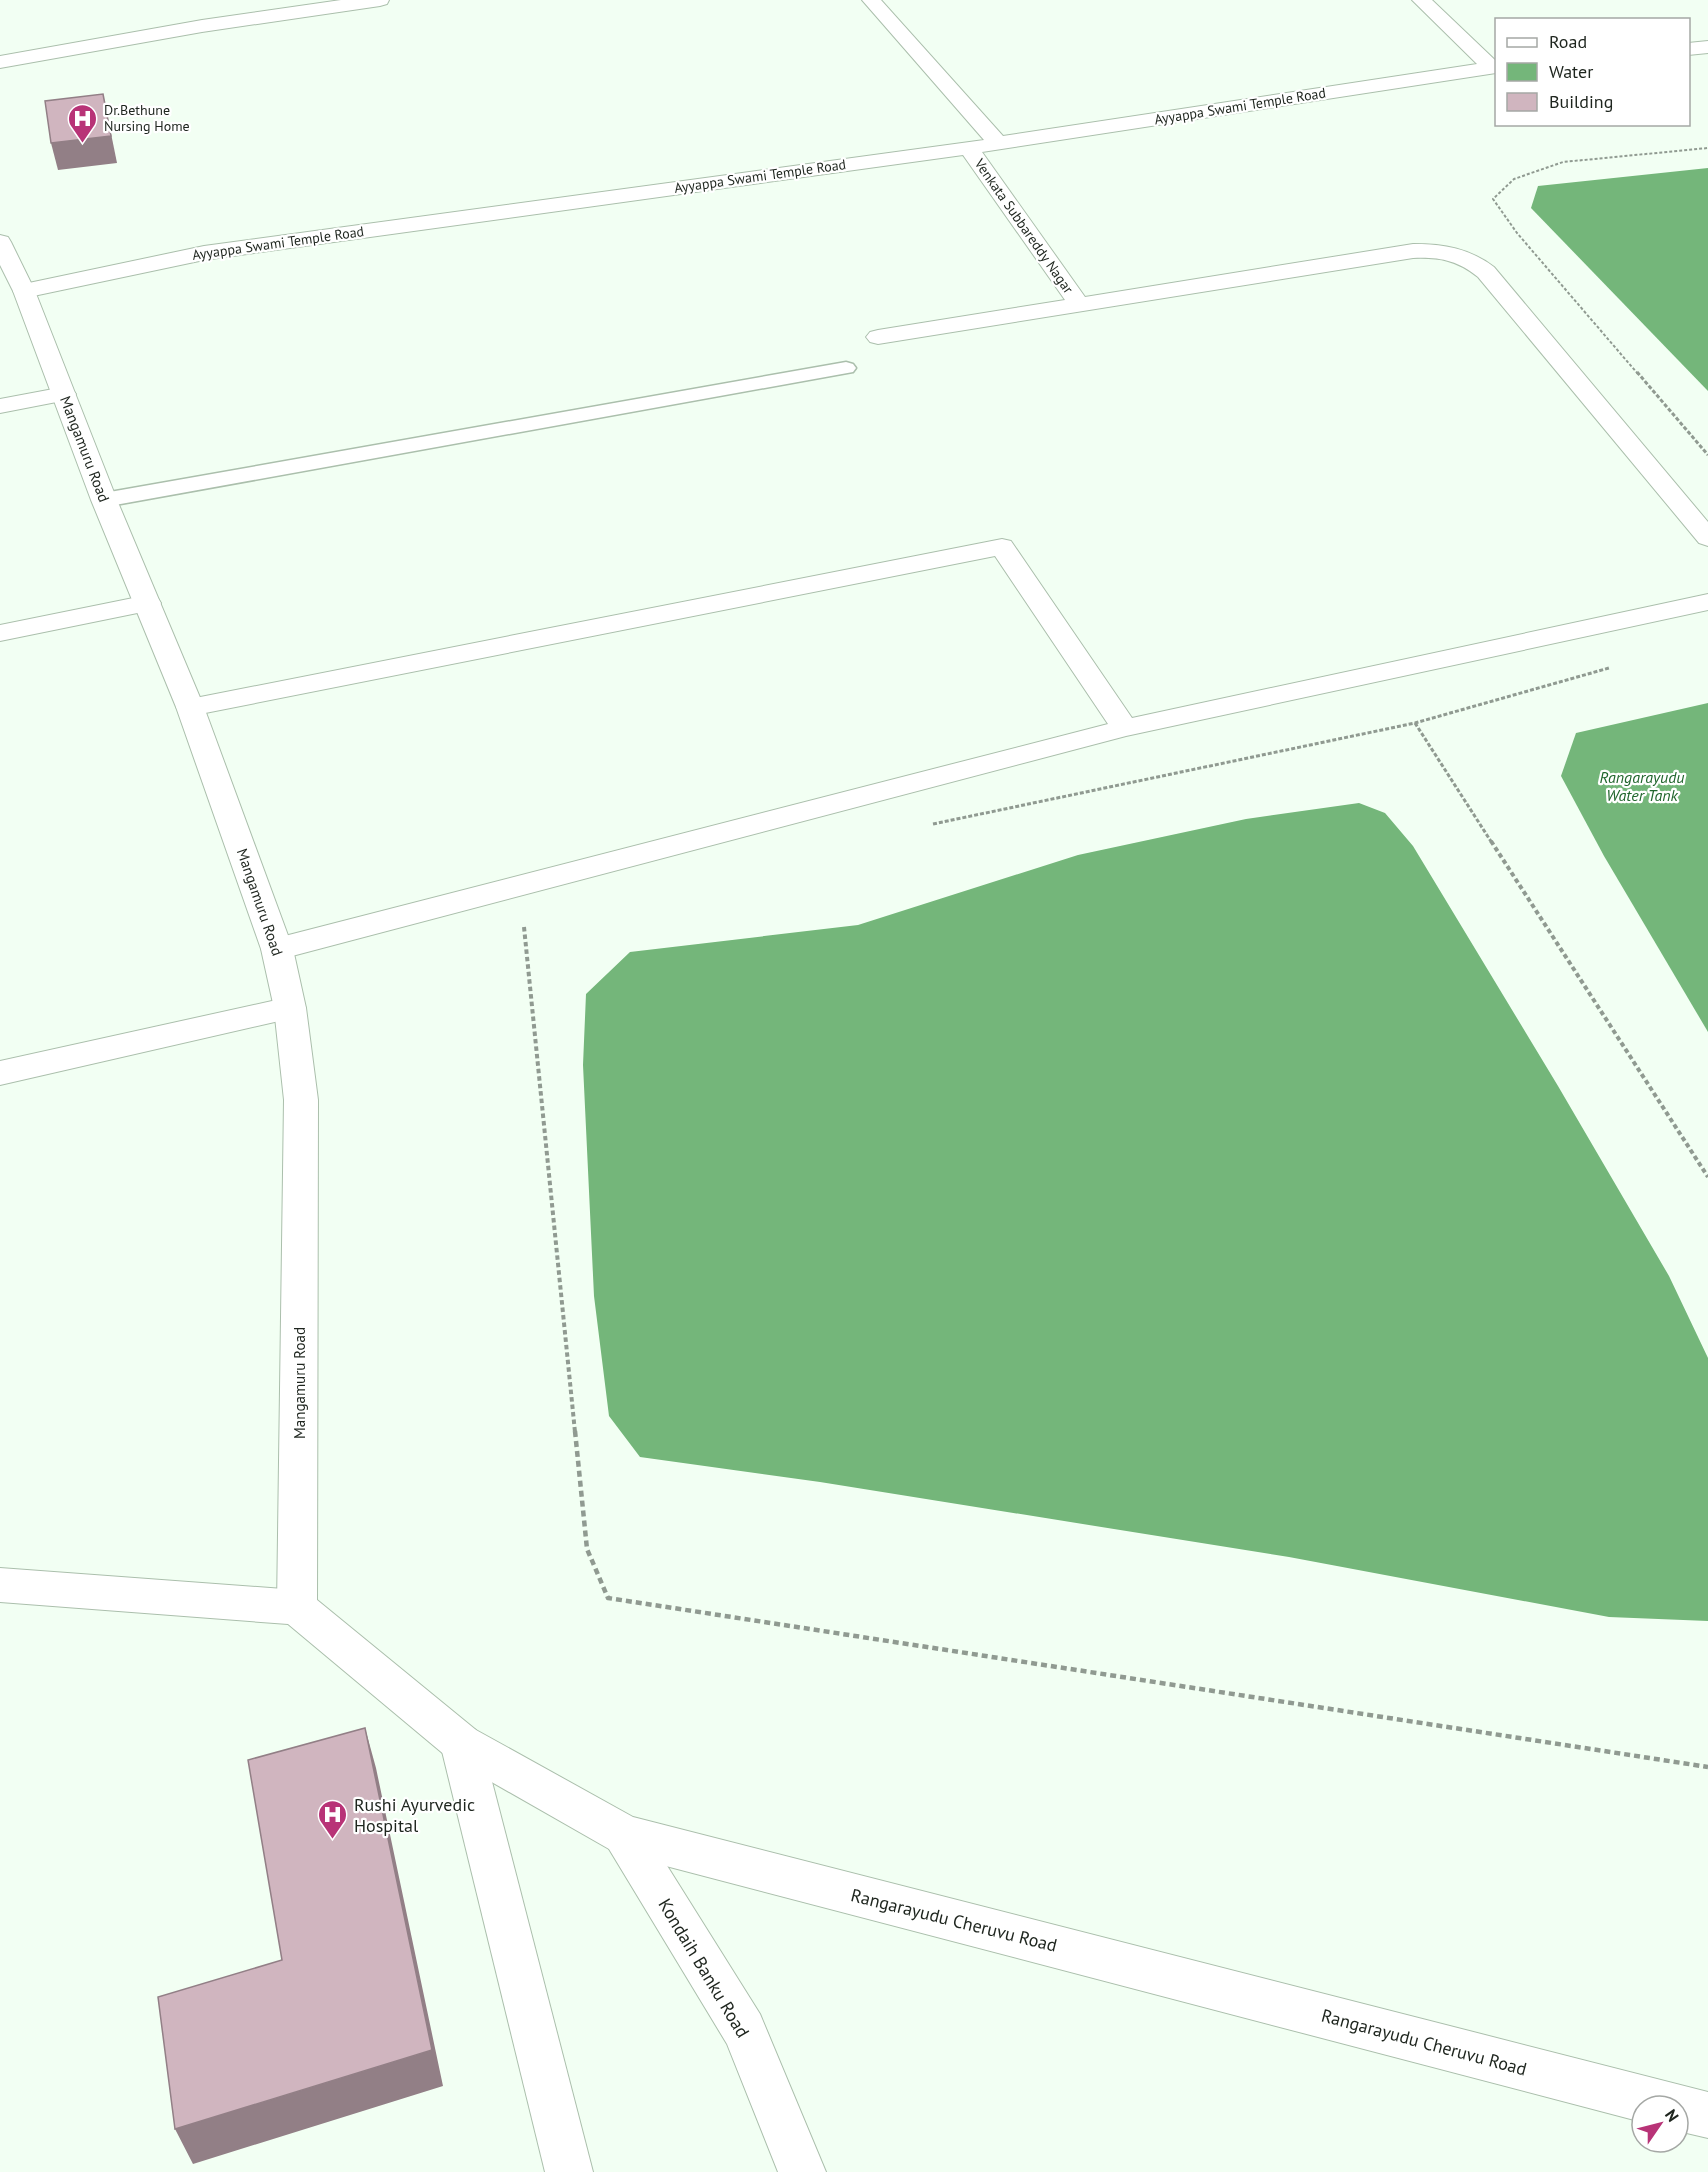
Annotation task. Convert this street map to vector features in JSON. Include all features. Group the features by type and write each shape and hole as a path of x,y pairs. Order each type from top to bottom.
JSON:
{"street":[{"path":"0,62 202,26 380,0"},
{"path":"871,0 998,143"},
{"path":"1421,0 1495,67"},
{"path":"1690,49 1708,47"},
{"name":"Ayyappa Swami Temple Road","path":"24,291 216,252 969,148 1495,67"},
{"name":"Venkata Subbareddy Nagar","path":"969,148 1079,304"},
{"name":"Mangamuru Road","path":"0,242 24,291 104,500 190,707 277,949 290,1008 301,1100 297,1607"},
{"path":"878,337 1413,251 1457,254 1472,260 1486,272 1708,538"},
{"path":"0,406 64,393"},
{"path":"190,707 1002,547 1125,728"},
{"path":"277,949 1125,728 1708,602"},
{"path":"0,633 148,603"},
{"path":"0,1073 290,1008"},
{"path":"0,1585 297,1607"},
{"name":"Rangarayudu Cheruvu Road","path":"297,1607 461,1743 624,1835 1630,2095"},
{"path":"461,1743 569,2172"},
{"name":"Kondaih Banku Road","path":"624,1835 744,2030 802,2172"},
{"path":"1690,2111 1708,2115"}],"lane":[{"path":"104,500 846,368"}],"path":[{"path":"1708,148 1563,162 1514,178 1493,199 1517,233 1708,455"},
{"path":"922,826 1415,723 1618,665"},
{"path":"1415,723 1708,1177"},
{"path":"524,921 587,1549 608,1598 1708,1767"}],"water":[{"path":"1708,168 1708,391 1531,208 1538,186"},
{"name":"Rangarayudu Water Tank","path":"1708,703 1708,1032 1604,856 1561,776 1576,733"},
{"path":"1359,803 1385,813 1413,846 1558,1086 1669,1276 1708,1358 1708,1621 1609,1617 1289,1557 820,1482 640,1457 609,1416 594,1296 583,1065 586,994 630,952 858,925 1078,855 1246,819"}],"building":[{"path":"103,94 111,136 51,143 45,101"},
{"path":"365,1728 432,2050 175,2129 158,1997 282,1960 248,1760"}],"place":[{"name":"Dr.Bethune Nursing Home","path":"83,144"},
{"name":"Rushi Ayurvedic Hospital","path":"333,1840"}]}
